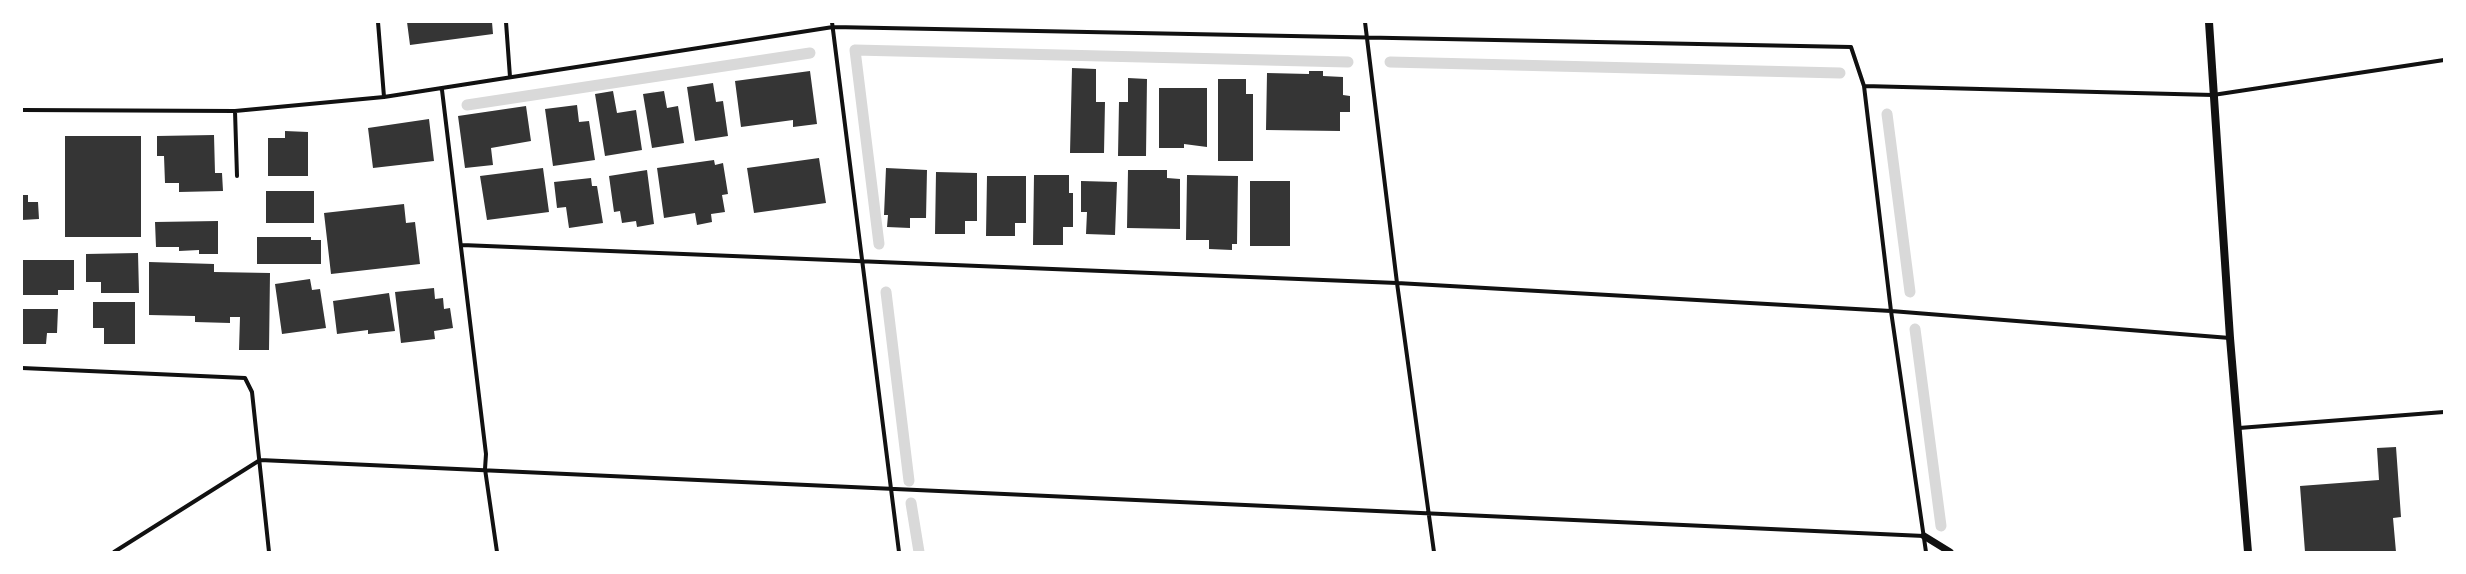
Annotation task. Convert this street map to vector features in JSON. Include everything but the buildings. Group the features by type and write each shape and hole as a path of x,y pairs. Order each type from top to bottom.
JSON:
{"main road":[{"path":"2209,22 2230,338 2239,428 2248,552"}],"street":[{"path":"378,22 384,98"},
{"path":"506,22 510,77"},
{"path":"1365,22 1397,283 1434,552"},
{"path":"833,24 899,552"},
{"path":"22,110 235,111 384,98 442,90 510,77 833,24 1368,38 1851,47 1864,86 1891,311 1926,552"},
{"path":"1864,86 2213,95 2444,60"},
{"path":"442,90 462,245 486,454 485,469 497,552"},
{"path":"235,111 237,176"},
{"path":"462,245 1397,283 1891,311 2230,338"},
{"path":"22,368 245,378 252,392 269,552"},
{"path":"2239,428 2444,412"},
{"path":"114,552 260,460 485,469 1924,536 1950,552"}],"waterway":[{"path":"879,244 855,50 1348,62"},
{"path":"467,105 810,53"},
{"path":"1390,62 1840,73"},
{"path":"1887,114 1910,292"},
{"path":"886,292 909,481"},
{"path":"1915,329 1941,526"},
{"path":"911,503 919,552"}]}
